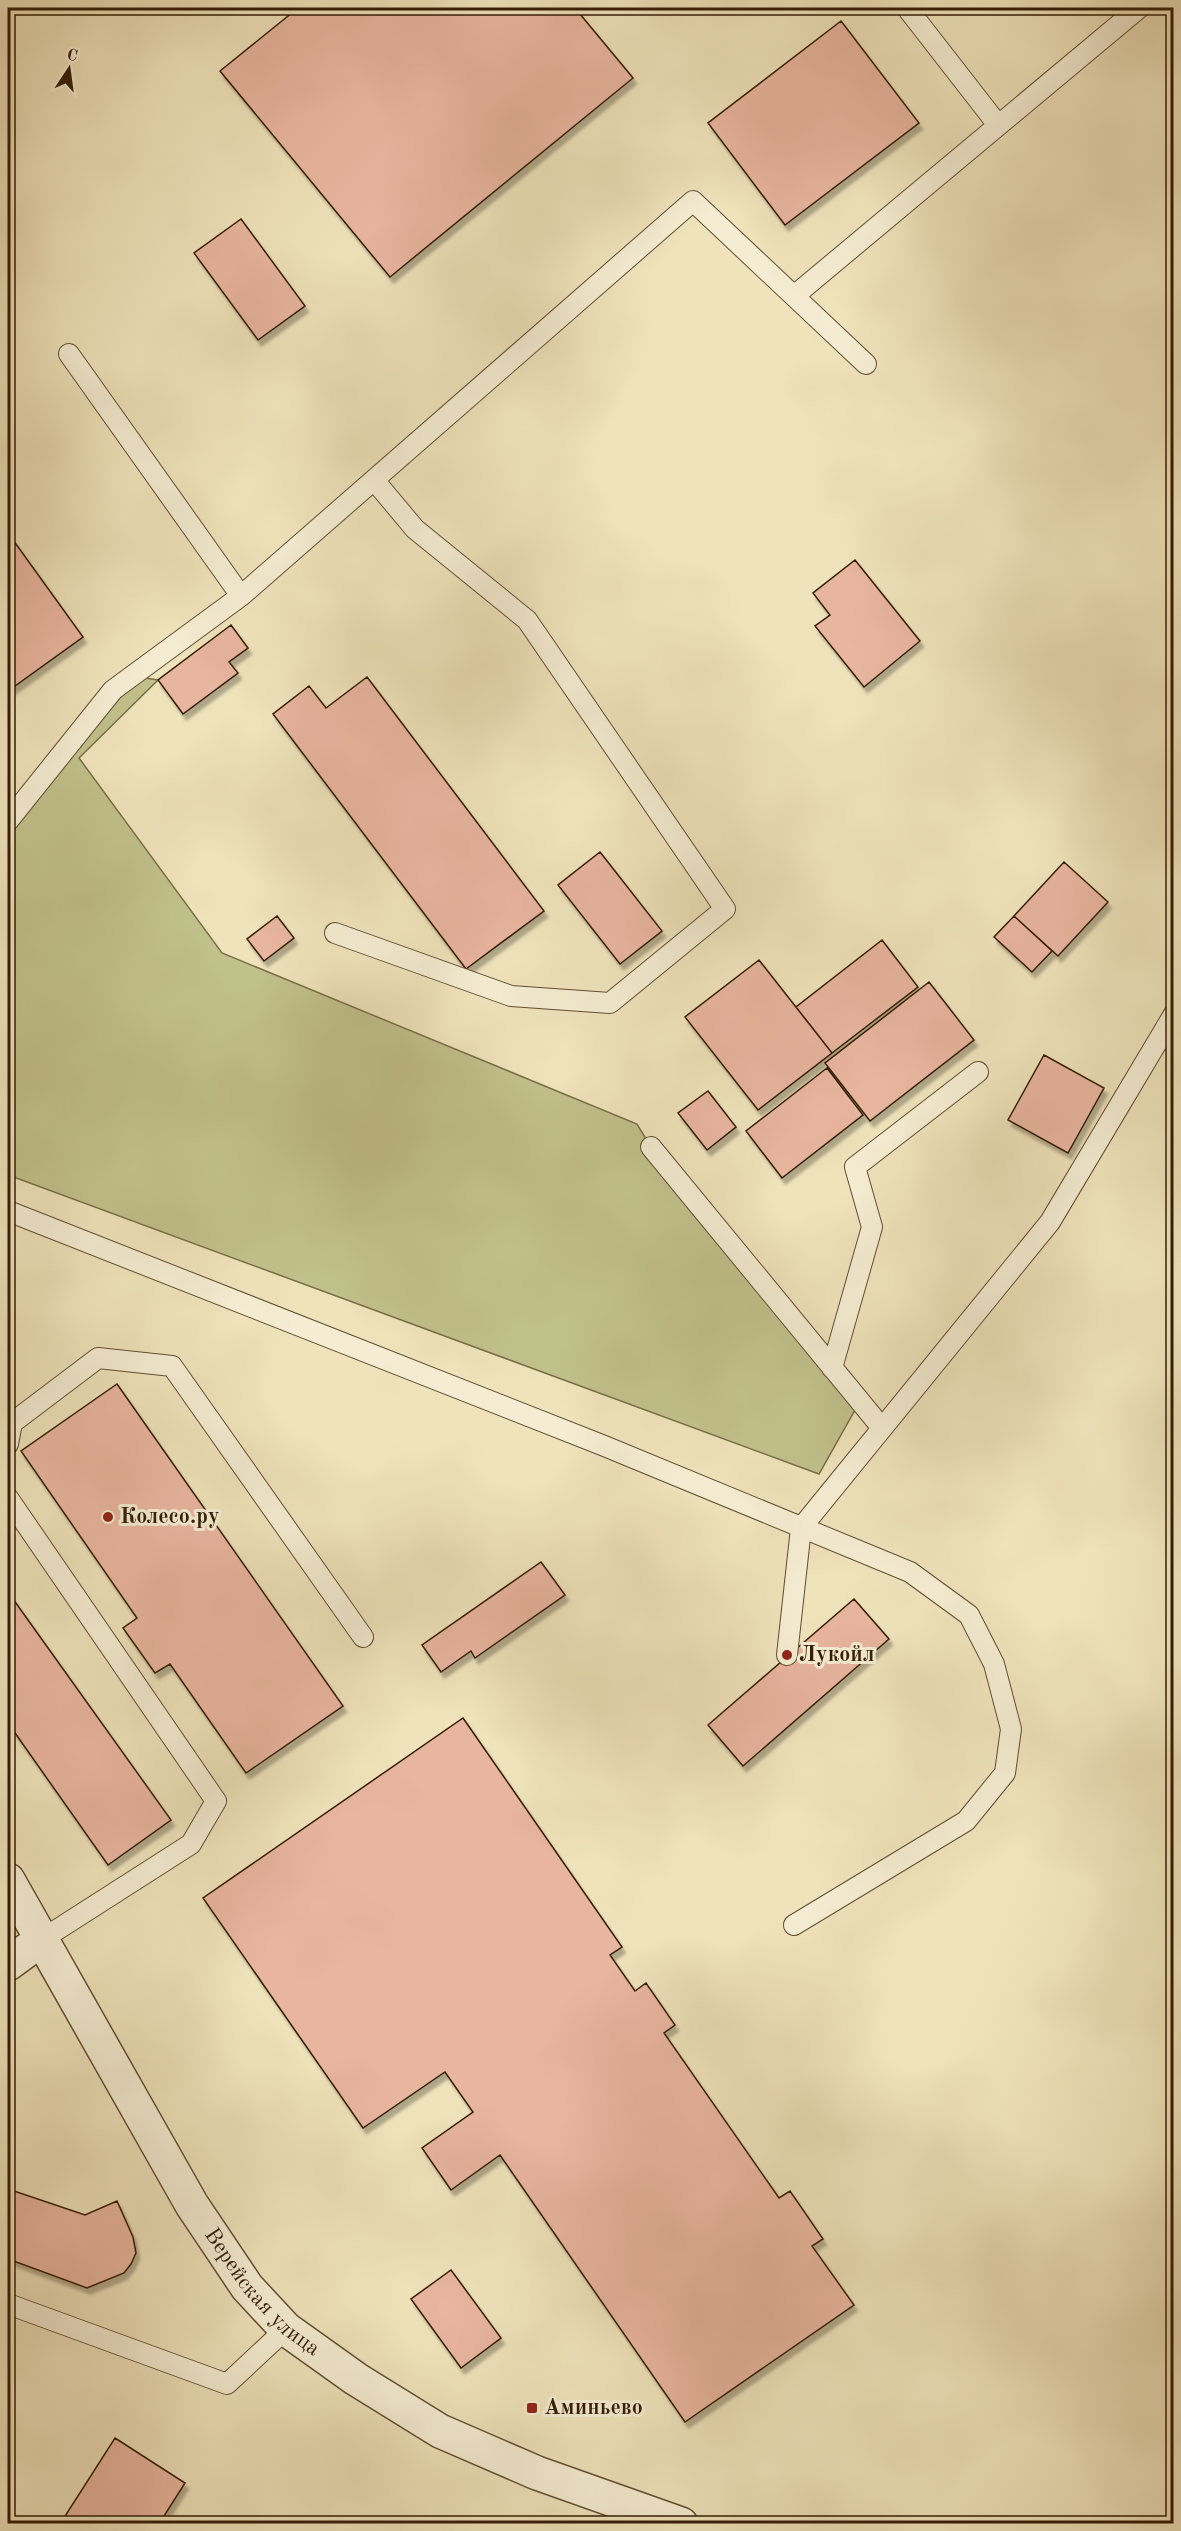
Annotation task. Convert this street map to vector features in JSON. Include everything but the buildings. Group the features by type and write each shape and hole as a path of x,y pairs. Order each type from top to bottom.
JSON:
{"street":[{"name":"Верейская улица","path":"8,1880 192,2205 247,2286 286,2329 356,2379 440,2431 537,2474 681,2523"},
{"path":"8,1964 41,1940"}],"lane":[{"path":"907,8 998,125"},
{"path":"794,296 1139,8"},
{"path":"8,821 113,690 241,596 693,201 866,364"},
{"path":"69,354 241,596"},
{"path":"335,933 512,996 610,1003 725,909 527,620 415,529 374,480"},
{"path":"787,1654 801,1528 1050,1222 1173,1014"},
{"path":"832,1368 872,1227 855,1167 978,1072"},
{"path":"651,1147 882,1428"},
{"path":"9,1214 602,1445 910,1572 969,1615 994,1664 1011,1729 1005,1773 966,1821 794,1925"},
{"path":"8,1444 12,1423 98,1358 172,1366 363,1637"},
{"path":"8,1498 216,1801 191,1844 41,1940"},
{"path":"8,2304 228,2384 286,2329"}],"green space":[{"path":"133,676 158,680 79,758 222,953 637,1124 651,1147 860,1401 819,1474 8,1175 8,821"}],"place":[{"name":"Колесо.ру","path":"108,1517"},
{"name":"Лукойл","path":"787,1655"},
{"name":"Аминьево","path":"532,2408"}]}
